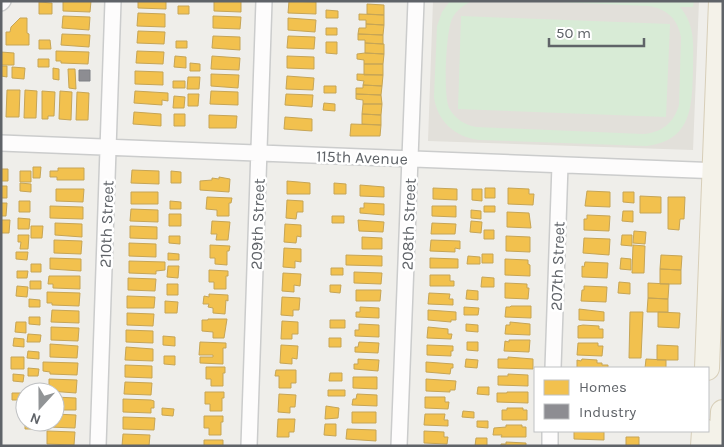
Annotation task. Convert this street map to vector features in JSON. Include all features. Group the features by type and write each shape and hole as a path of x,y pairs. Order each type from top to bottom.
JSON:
{"main road":[{"path":"707,367 716,324 721,9"},
{"path":"721,446 723,412"},
{"path":"703,446 704,432"}],"street":[{"name":"210th Street","path":"98,446 113,1"},
{"name":"209th Street","path":"249,446 264,1"},
{"name":"208th Street","path":"399,446 416,1"},
{"name":"115th Avenue","path":"1,143 719,170"},
{"name":"207th Street","path":"553,367 560,165"},
{"path":"550,432 550,446"}],"shaded area":[{"path":"433,1 699,1 693,150 428,141"}],"green space":[{"path":"450,1 472,1 460,8 452,19 447,49 447,101 451,112 461,121 476,127 643,134 656,132 666,126 674,117 679,105 681,37 674,20 666,12 648,6 537,1 694,1 693,7 680,7 689,21 693,45 692,96 686,120 673,137 661,143 646,146 479,140 462,135 443,120 434,97 437,26 442,12"},
{"path":"461,16 670,24 666,117 458,109"}],"building: Homes":[{"path":"63,1 91,1 90,12 63,11"},
{"path":"138,1 166,1 166,9 138,8"},
{"path":"214,1 241,1 241,12 214,11"},
{"path":"289,1 316,2 316,14 288,13"},
{"path":"39,2 52,3 52,14 39,14"},
{"path":"367,4 384,5 384,15 367,14"},
{"path":"178,6 189,6 189,14 178,14"},
{"path":"326,10 338,11 338,18 326,18"},
{"path":"138,13 165,14 165,27 137,26"},
{"path":"359,14 384,15 384,25 366,24 366,20 359,20"},
{"path":"63,16 90,17 89,30 62,28"},
{"path":"213,16 241,17 240,29 213,28"},
{"path":"20,18 27,18 29,45 6,45 6,32 10,32 11,27"},
{"path":"288,18 316,20 315,32 288,30"},
{"path":"366,24 384,25 383,35 358,34 359,28 366,28"},
{"path":"326,28 337,28 337,35 326,35"},
{"path":"138,31 165,32 164,44 137,43"},
{"path":"62,34 90,35 89,47 61,45"},
{"path":"358,34 383,35 383,44 365,43 365,40 358,40"},
{"path":"213,36 240,37 240,50 212,48"},
{"path":"288,36 315,37 314,49 287,48"},
{"path":"39,40 50,40 51,49 39,49"},
{"path":"176,41 187,41 187,48 176,48"},
{"path":"326,42 337,42 337,54 326,53"},
{"path":"365,43 384,44 384,54 365,53"},
{"path":"56,51 89,52 88,64 61,63 61,61 56,61"},
{"path":"137,51 164,52 163,64 136,63"},
{"path":"1,52 14,53 14,65 1,65"},
{"path":"357,54 384,54 383,64 364,64 364,60 357,59"},
{"path":"175,56 186,57 186,68 174,67"},
{"path":"212,56 240,58 239,70 211,69"},
{"path":"287,56 314,57 314,69 287,68"},
{"path":"38,59 49,59 49,67 38,67"},
{"path":"190,63 200,64 200,71 190,71"},
{"path":"364,64 383,64 383,75 364,75"},
{"path":"1,66 7,66 7,77 1,76"},
{"path":"12,67 25,68 24,79 12,78"},
{"path":"53,68 59,69 59,80 53,79"},
{"path":"68,69 75,69 76,89 69,88"},
{"path":"135,71 163,72 163,85 135,84"},
{"path":"211,74 239,75 238,88 211,86"},
{"path":"357,74 383,75 382,86 363,85 364,81 357,80"},
{"path":"287,76 314,78 313,90 286,89"},
{"path":"188,77 200,77 199,89 187,89"},
{"path":"173,81 185,81 185,88 173,88"},
{"path":"363,85 382,86 381,95 356,94 356,88 363,88"},
{"path":"324,86 336,86 336,93 324,93"},
{"path":"7,90 20,90 19,117 6,117"},
{"path":"25,90 37,91 36,118 24,118"},
{"path":"42,91 55,92 54,116 48,116 48,119 42,119"},
{"path":"60,91 72,92 71,120 59,119"},
{"path":"135,91 168,93 168,101 162,100 162,105 134,103"},
{"path":"211,91 238,92 238,105 210,104"},
{"path":"77,92 89,93 88,120 76,120"},
{"path":"188,94 199,94 198,106 188,106"},
{"path":"286,94 313,95 312,107 285,105"},
{"path":"356,94 381,95 382,104 363,104 363,100 356,99"},
{"path":"174,96 185,97 184,108 173,108"},
{"path":"324,103 335,104 335,111 323,110"},
{"path":"363,104 382,104 381,115 362,114"},
{"path":"134,112 161,114 161,126 133,124"},
{"path":"174,114 185,114 185,126 174,126"},
{"path":"362,114 381,115 381,125 362,124"},
{"path":"209,115 237,116 236,128 209,128"},
{"path":"285,117 312,119 312,131 284,129"},
{"path":"351,124 381,125 380,136 350,136"},
{"path":"33,167 41,167 40,178 33,178"},
{"path":"58,168 84,168 84,180 57,180 57,177 50,177 50,171 58,171"},
{"path":"1,169 8,169 8,181 1,181"},
{"path":"132,170 159,171 159,184 131,183"},
{"path":"20,171 31,171 31,182 20,182"},
{"path":"171,171 181,172 181,183 171,183"},
{"path":"219,177 230,179 229,192 200,190 200,181 212,180 212,178 219,179"},
{"path":"287,181 310,183 310,194 287,194"},
{"path":"20,183 31,184 31,192 20,191"},
{"path":"334,183 346,184 346,194 334,194"},
{"path":"360,185 384,187 384,197 360,196"},
{"path":"1,186 7,186 7,198 1,198"},
{"path":"433,188 457,189 457,200 433,199"},
{"path":"485,188 495,188 495,198 485,198"},
{"path":"508,188 529,189 529,194 534,194 533,205 508,204"},
{"path":"56,189 84,189 83,202 56,201"},
{"path":"472,189 482,189 482,201 472,200"},
{"path":"587,191 610,192 610,207 585,206"},
{"path":"131,192 158,192 158,204 131,204"},
{"path":"623,192 634,192 634,203 623,202"},
{"path":"640,196 661,197 661,213 640,213"},
{"path":"207,197 232,198 231,203 229,203 229,216 217,216 217,210 206,209"},
{"path":"668,197 685,197 684,219 680,219 679,230 668,229"},
{"path":"287,200 303,201 303,212 297,212 296,219 286,218"},
{"path":"19,201 30,201 30,212 19,212"},
{"path":"170,201 181,202 181,209 170,209"},
{"path":"1,203 7,203 6,216 1,216"},
{"path":"364,203 384,204 384,215 360,213 360,208 364,208"},
{"path":"50,206 83,207 83,219 50,218"},
{"path":"432,206 456,206 456,217 432,216"},
{"path":"484,206 495,206 495,212 484,212"},
{"path":"131,209 158,210 158,222 130,221"},
{"path":"471,210 481,211 481,219 471,218"},
{"path":"623,211 633,211 633,222 622,221"},
{"path":"507,212 529,213 531,228 507,227"},
{"path":"169,214 181,214 181,226 169,226"},
{"path":"587,215 610,216 609,231 584,230 584,219 587,219"},
{"path":"332,216 344,216 344,223 332,223"},
{"path":"18,218 30,219 29,229 18,229"},
{"path":"1,220 10,220 9,233 1,233"},
{"path":"358,220 384,222 383,232 359,231"},
{"path":"212,221 230,222 228,240 216,240 217,234 211,234"},
{"path":"471,221 482,222 481,233 470,232"},
{"path":"55,223 82,224 82,237 55,235"},
{"path":"432,223 456,224 455,234 431,234"},
{"path":"285,224 301,225 301,237 297,236 296,243 284,242"},
{"path":"31,226 43,226 42,238 31,238"},
{"path":"130,226 157,227 157,239 130,238"},
{"path":"484,230 494,230 494,239 484,239"},
{"path":"634,231 646,232 645,244 633,243"},
{"path":"18,235 29,235 28,249 20,249 21,242 18,242"},
{"path":"622,235 632,235 632,246 621,245"},
{"path":"169,236 180,236 180,244 169,243"},
{"path":"506,236 530,237 530,252 506,251"},
{"path":"362,237 382,238 382,249 362,249"},
{"path":"584,238 610,239 609,255 583,253"},
{"path":"54,240 82,241 81,254 54,253"},
{"path":"431,240 460,241 460,249 455,248 455,252 430,251"},
{"path":"129,243 156,244 156,257 129,256"},
{"path":"210,245 230,246 229,251 227,251 227,265 215,264 215,258 210,258"},
{"path":"633,245 645,246 644,273 632,273"},
{"path":"284,248 301,249 301,262 295,261 295,268 283,267"},
{"path":"16,252 28,252 27,260 16,259"},
{"path":"168,253 179,254 179,260 168,260"},
{"path":"482,254 493,254 493,263 482,263"},
{"path":"346,255 382,256 382,266 346,265"},
{"path":"661,255 682,256 681,270 660,269"},
{"path":"468,256 480,257 480,264 467,264"},
{"path":"50,258 81,259 81,271 50,269"},
{"path":"430,258 458,259 458,268 430,268"},
{"path":"621,258 631,259 631,270 620,269"},
{"path":"505,259 528,260 530,276 505,275"},
{"path":"129,261 165,262 165,270 156,271 156,274 129,273"},
{"path":"585,262 608,263 607,278 582,277 582,266 584,267"},
{"path":"31,264 41,264 41,272 31,272"},
{"path":"168,266 179,266 178,278 167,277"},
{"path":"331,268 343,268 343,275 331,275"},
{"path":"660,269 681,270 681,284 660,284"},
{"path":"209,270 228,271 226,289 214,289 214,282 209,282"},
{"path":"17,271 28,271 27,278 17,278"},
{"path":"354,272 382,273 381,284 354,283"},
{"path":"283,273 301,274 300,286 294,285 294,292 282,291"},
{"path":"430,275 450,275 450,281 454,281 454,286 430,286"},
{"path":"49,276 80,276 80,289 53,288 53,284 48,284"},
{"path":"482,277 494,278 494,287 481,287"},
{"path":"128,278 156,279 155,291 128,290"},
{"path":"30,281 41,281 41,289 30,289"},
{"path":"619,282 630,283 630,294 618,293"},
{"path":"505,283 527,284 527,288 529,288 528,299 505,298"},
{"path":"648,283 669,284 668,299 648,298"},
{"path":"167,284 178,284 178,295 167,295"},
{"path":"330,285 341,285 340,293 330,292"},
{"path":"17,286 28,287 27,297 16,296"},
{"path":"584,286 607,287 606,302 581,301"},
{"path":"356,290 381,290 380,301 356,301"},
{"path":"467,290 478,291 478,300 466,299"},
{"path":"47,292 80,293 79,306 52,305 52,303 47,303"},
{"path":"429,293 450,294 449,299 453,299 453,305 428,304"},
{"path":"209,294 228,295 225,314 213,313 213,308 208,307 209,304 203,304 204,296 209,297"},
{"path":"127,296 155,297 154,308 127,308"},
{"path":"282,297 300,298 299,310 293,310 293,316 281,315"},
{"path":"648,298 668,299 668,312 647,312"},
{"path":"29,299 40,300 40,307 29,307"},
{"path":"165,301 178,302 177,313 165,313"},
{"path":"531,306 531,318 505,317 506,307"},
{"path":"360,307 379,308 379,318 356,317 356,312 360,312"},
{"path":"464,307 479,308 478,315 464,315"},
{"path":"579,309 604,312 604,321 579,320"},
{"path":"52,310 79,311 79,323 51,322"},
{"path":"428,310 456,312 456,320 451,320 451,322 428,320"},
{"path":"630,312 643,312 641,358 629,358"},
{"path":"658,312 680,313 679,328 658,327"},
{"path":"127,313 154,314 153,326 127,325"},
{"path":"29,317 40,317 40,325 29,324"},
{"path":"227,319 224,338 213,338 213,332 202,331 202,320"},
{"path":"330,320 345,320 345,328 330,328"},
{"path":"282,321 298,322 298,334 292,334 292,339 281,339"},
{"path":"16,322 26,322 26,333 15,332"},
{"path":"510,322 530,324 530,335 505,334 506,325 510,325"},
{"path":"359,324 379,325 379,337 355,336 355,330 359,330"},
{"path":"466,324 478,325 478,332 466,331"},
{"path":"578,326 599,326 599,329 603,329 603,338 578,338"},
{"path":"51,327 79,328 78,341 51,340"},
{"path":"428,327 448,329 448,334 452,334 451,339 427,338"},
{"path":"126,330 153,331 153,343 126,342"},
{"path":"28,334 41,335 40,342 27,342"},
{"path":"163,336 175,337 175,346 163,345"},
{"path":"14,338 24,339 24,347 13,346"},
{"path":"329,338 341,338 341,347 329,347"},
{"path":"509,340 530,340 529,352 504,351 505,341 509,342"},
{"path":"200,342 226,343 226,348 223,348 223,364 200,363 200,357 213,357 213,355 199,355"},
{"path":"359,342 379,343 378,353 355,352 355,347 358,347"},
{"path":"467,342 478,342 478,351 467,350"},
{"path":"578,343 598,343 598,346 603,346 602,356 577,355"},
{"path":"50,344 78,346 77,358 50,357"},
{"path":"281,345 298,346 297,359 292,358 292,364 280,363"},
{"path":"427,345 453,346 453,351 451,351 451,356 427,355"},
{"path":"657,345 678,346 678,360 657,360"},
{"path":"126,347 153,349 153,361 125,360"},
{"path":"28,351 39,352 39,359 27,358"},
{"path":"164,356 175,356 175,365 164,364"},
{"path":"11,357 24,357 24,369 11,369"},
{"path":"508,357 533,359 533,369 498,368 498,359 508,359"},
{"path":"358,359 379,360 378,371 354,369 354,364 358,364"},
{"path":"466,359 478,360 477,368 465,367"},
{"path":"582,359 597,360 597,363 608,365 608,367 577,367 577,360 581,361"},
{"path":"646,359 666,360 666,367 645,367"},
{"path":"43,362 78,363 77,375 50,374 50,372 43,371"},
{"path":"426,362 453,364 453,368 451,368 450,374 426,372"},
{"path":"125,365 152,366 152,378 125,377"},
{"path":"206,367 225,367 223,386 211,386 211,379 206,379"},
{"path":"28,368 39,369 38,376 28,376"},
{"path":"276,370 296,370 296,383 291,383 291,388 279,388 279,376 275,376"},
{"path":"330,373 342,373 342,381 329,381"},
{"path":"13,374 24,375 23,382 13,381"},
{"path":"508,374 528,375 528,386 498,385 498,376 508,376"},
{"path":"353,377 377,377 377,389 353,388"},
{"path":"49,379 77,380 76,393 65,392 65,382 49,382"},
{"path":"426,379 456,381 455,390 450,390 450,392 426,391"},
{"path":"125,382 152,383 151,395 124,394"},
{"path":"478,387 489,387 489,395 477,394"},
{"path":"328,390 345,390 345,396 328,396"},
{"path":"205,392 224,392 222,411 210,411 210,404 205,404"},
{"path":"528,392 528,403 497,402 497,393"},
{"path":"12,393 15,393 15,400 12,400"},
{"path":"279,394 296,395 295,407 290,407 290,413 278,412"},
{"path":"357,394 377,395 377,406 352,405 353,399 356,399"},
{"path":"65,397 76,398 76,410 65,410"},
{"path":"425,397 445,397 445,402 449,402 448,409 425,408"},
{"path":"123,399 151,400 154,401 154,408 151,408 151,413 123,412"},
{"path":"326,406 339,408 338,418 325,419"},
{"path":"162,408 174,409 173,416 162,415"},
{"path":"507,408 523,408 523,410 527,410 527,420 502,420 502,410 507,410"},
{"path":"463,411 474,412 474,418 462,417"},
{"path":"352,412 376,412 376,423 352,423"},
{"path":"65,414 76,415 75,428 65,428"},
{"path":"425,414 445,414 444,420 448,420 448,426 424,425"},
{"path":"204,416 223,416 221,435 209,435 209,428 204,428"},
{"path":"123,417 155,418 154,430 123,429"},
{"path":"278,419 295,419 294,432 289,432 289,437 277,437"},
{"path":"477,421 488,421 488,428 477,427"},
{"path":"325,424 336,424 336,436 324,435"},
{"path":"506,425 522,425 522,427 526,427 526,437 501,437 502,435 493,435 494,428 506,427"},
{"path":"347,429 376,430 376,441 346,439"},
{"path":"424,431 444,432 444,437 448,437 447,444 424,443"},
{"path":"47,432 75,432 74,445 47,444"},
{"path":"574,432 604,432 604,440 574,439"},
{"path":"123,434 150,435 149,446 122,446"},
{"path":"626,437 639,437 639,446 626,446"},
{"path":"476,438 487,438 487,446 475,446"},
{"path":"204,440 223,440 223,446 204,446"},
{"path":"506,442 526,443 526,446 501,446 501,444 506,444"}],"building: Industry":[{"path":"79,70 90,70 90,81 79,81"}]}
